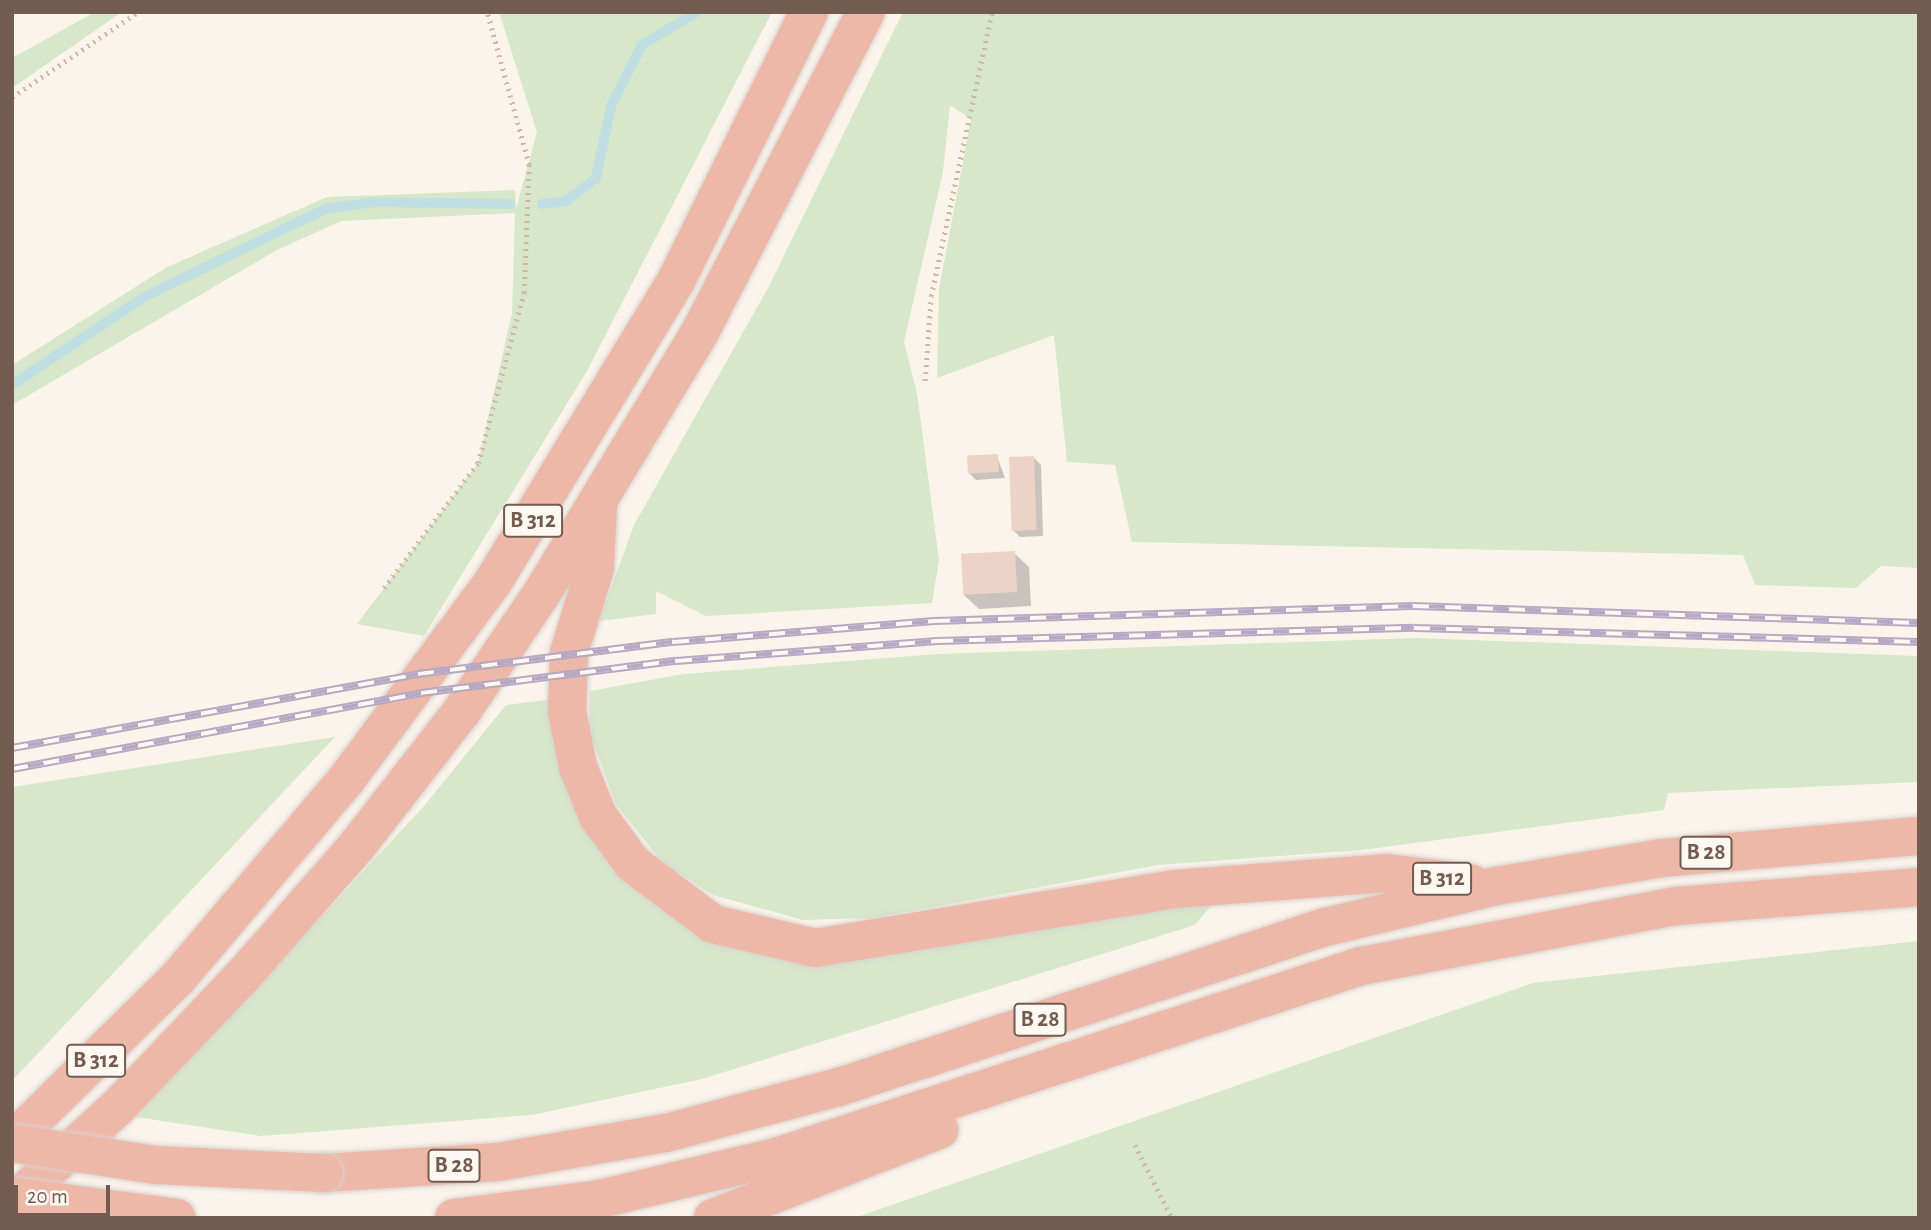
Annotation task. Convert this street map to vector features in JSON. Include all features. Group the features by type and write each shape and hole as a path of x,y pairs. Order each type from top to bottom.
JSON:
{"highway":[{"name":"B 312","path":"12,1142 178,978 346,780 485,593 676,281 809,12"},
{"name":"B 312","path":"12,1203 119,1106 356,847 462,711 598,500 700,332 866,12"},
{"name":"B 312","path":"598,500 595,568 569,653 567,711 578,767 598,817 632,863 713,924 816,948 1035,907 1273,879 1387,873 1496,886"},
{"name":"B 28","path":"12,1142 155,1165 324,1173 498,1162 666,1133 839,1087 1311,931 1496,886 1711,852 1919,836"},
{"name":"B 28","path":"454,1218 600,1199 701,1176 1008,1084 1361,965 1678,906 1919,887"},
{"name":"B 28","path":"713,1218 931,1136 1008,1084"},
{"path":"12,1196 177,1218"}],"path":[{"path":"12,97 138,12"},
{"path":"384,588 478,463 524,293 528,165 487,12"},
{"path":"925,381 931,296 992,12"},
{"path":"1135,1145 1172,1218"}],"green space":[{"path":"95,12 122,12 12,88 12,58"},
{"path":"499,12 772,12 587,371 424,636 357,624 478,463 512,313 515,213 341,221 277,250 12,405 12,365 167,267 327,197 515,190 516,209 537,132"},
{"path":"903,12 1919,12 1919,568 1881,566 1856,588 1755,585 1743,555 1132,542 1115,465 1067,462 1054,335 937,378 939,289 971,119 950,105 943,172 904,342 917,393 939,560 932,603 706,616 656,591 656,614 599,621 634,525 768,288"},
{"path":"1416,638 1919,656 1919,782 1668,793 1664,810 1362,850 1158,865 874,918 803,920 713,895 662,862 616,804 589,731 590,691 683,674 938,654"},
{"path":"554,699 563,779 694,925 787,962 1217,898 1195,925 702,1079 532,1115 261,1136 136,1117 424,806 506,705"},
{"path":"335,737 12,1081 12,787"},
{"path":"1919,941 1919,1218 854,1218 1533,983"}],"building":[{"path":"998,454 999,472 968,474 967,456"},
{"path":"1034,456 1037,530 1012,531 1009,457"},
{"path":"1015,551 1017,592 963,595 961,554"}],"waterway":[{"path":"542,204 566,201 596,178 611,106 642,45 697,12"},
{"path":"12,385 144,297 325,209 375,202 510,204"}],"railway":[{"path":"12,748 418,674 673,642 934,621 1413,606 1919,623"},
{"path":"12,769 421,693 676,661 937,641 1414,628 1919,642"}]}
